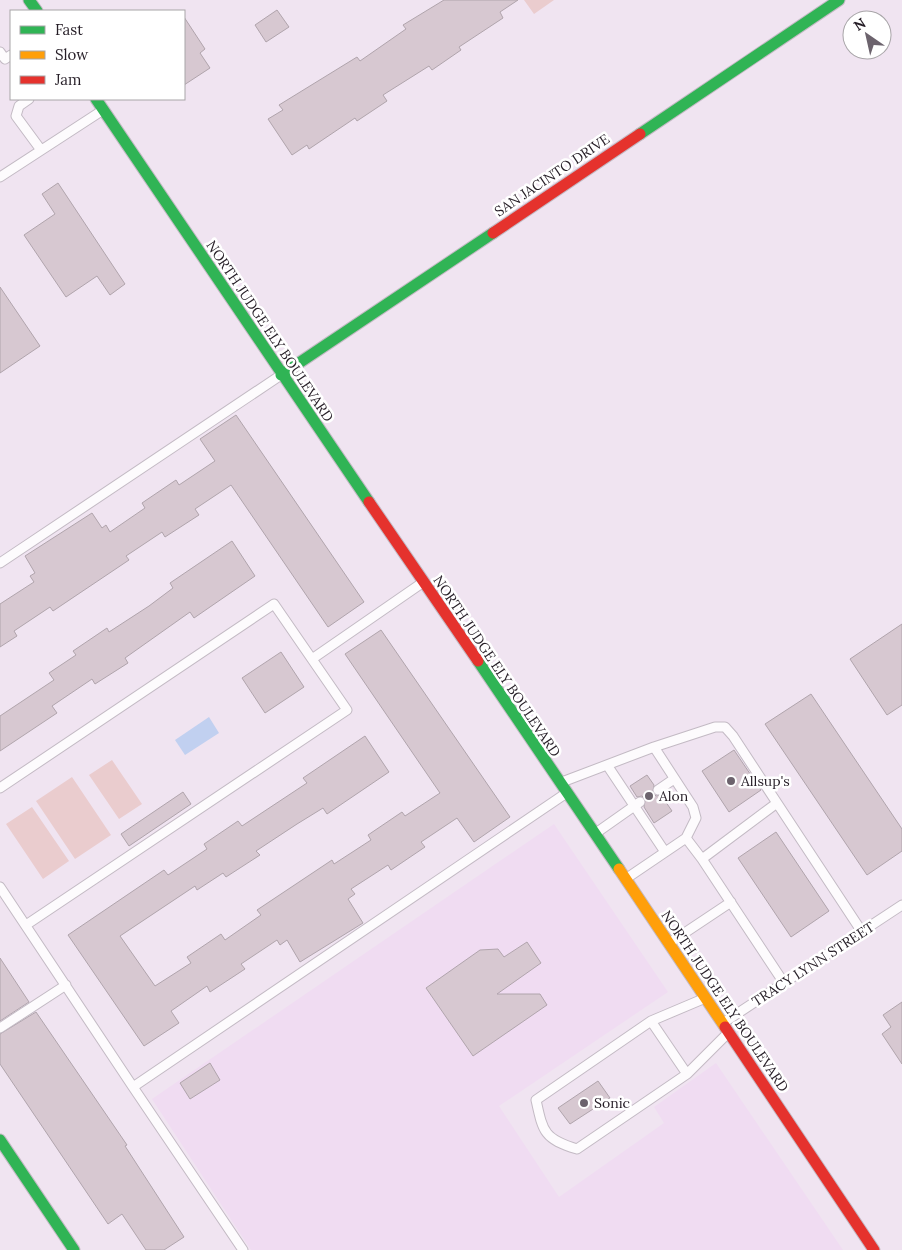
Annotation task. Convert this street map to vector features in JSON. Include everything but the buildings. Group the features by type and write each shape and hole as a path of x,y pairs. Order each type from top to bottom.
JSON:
{"main road":[{"name":"SAN JACINTO DRIVE","path":"281,375 839,0"},
{"name":"NORTH JUDGE ELY BOULEVARD","path":"97,100 422,583 726,1027 874,1250"},
{"path":"0,1140 74,1250"}],"lane":[{"path":"0,52 5,59 10,56"},
{"path":"27,100 18,106 16,116 41,150"},
{"path":"0,177 103,110"},
{"path":"0,563 281,375"},
{"path":"312,659 422,583"},
{"path":"0,788 274,604 347,710 26,925"},
{"path":"134,1087 562,788 607,766 654,747 715,727 725,727 733,736 862,932"},
{"path":"625,880 686,838 696,818 693,807 654,747"},
{"path":"607,766 637,804 664,852"},
{"path":"658,790 674,779"},
{"path":"702,859 777,803"},
{"path":"594,834 637,804"},
{"path":"686,838 784,983"},
{"path":"0,887 242,1250"},
{"path":"669,944 730,902"},
{"name":"TRACY LYNN STREET","path":"651,1021 536,1100 542,1128 556,1143 577,1149 687,1074 726,1027 784,983 902,905"},
{"path":"0,1028 66,986"},
{"path":"687,1074 651,1021 706,998"}],"shaded area":[{"path":"524,0 554,0 534,14"},
{"path":"112,760 142,804 119,819 89,775"},
{"path":"72,777 111,835 75,859 36,801"},
{"path":"32,807 69,861 43,879 6,824"},
{"path":"554,824 668,992 499,1106 559,1197 664,1123 654,1107 716,1063 843,1250 251,1250 152,1099"}],"water":[{"path":"209,717 219,733 185,755 175,740"}],"traffic: fast":[{"path":"29,0 36,10"},
{"path":"640,134 839,0"},
{"path":"97,100 369,502"},
{"path":"281,375 493,233"},
{"path":"478,661 619,869"},
{"path":"0,1140 74,1250"}],"traffic: slow":[{"path":"619,869 725,1027"}],"traffic: jam":[{"path":"493,233 640,134"},
{"path":"369,502 478,661"},
{"path":"725,1027 874,1250"}],"place":[{"name":"Allsup's","path":"731,781"},
{"name":"Alon","path":"649,796"},
{"name":"Sonic","path":"584,1103"}]}
